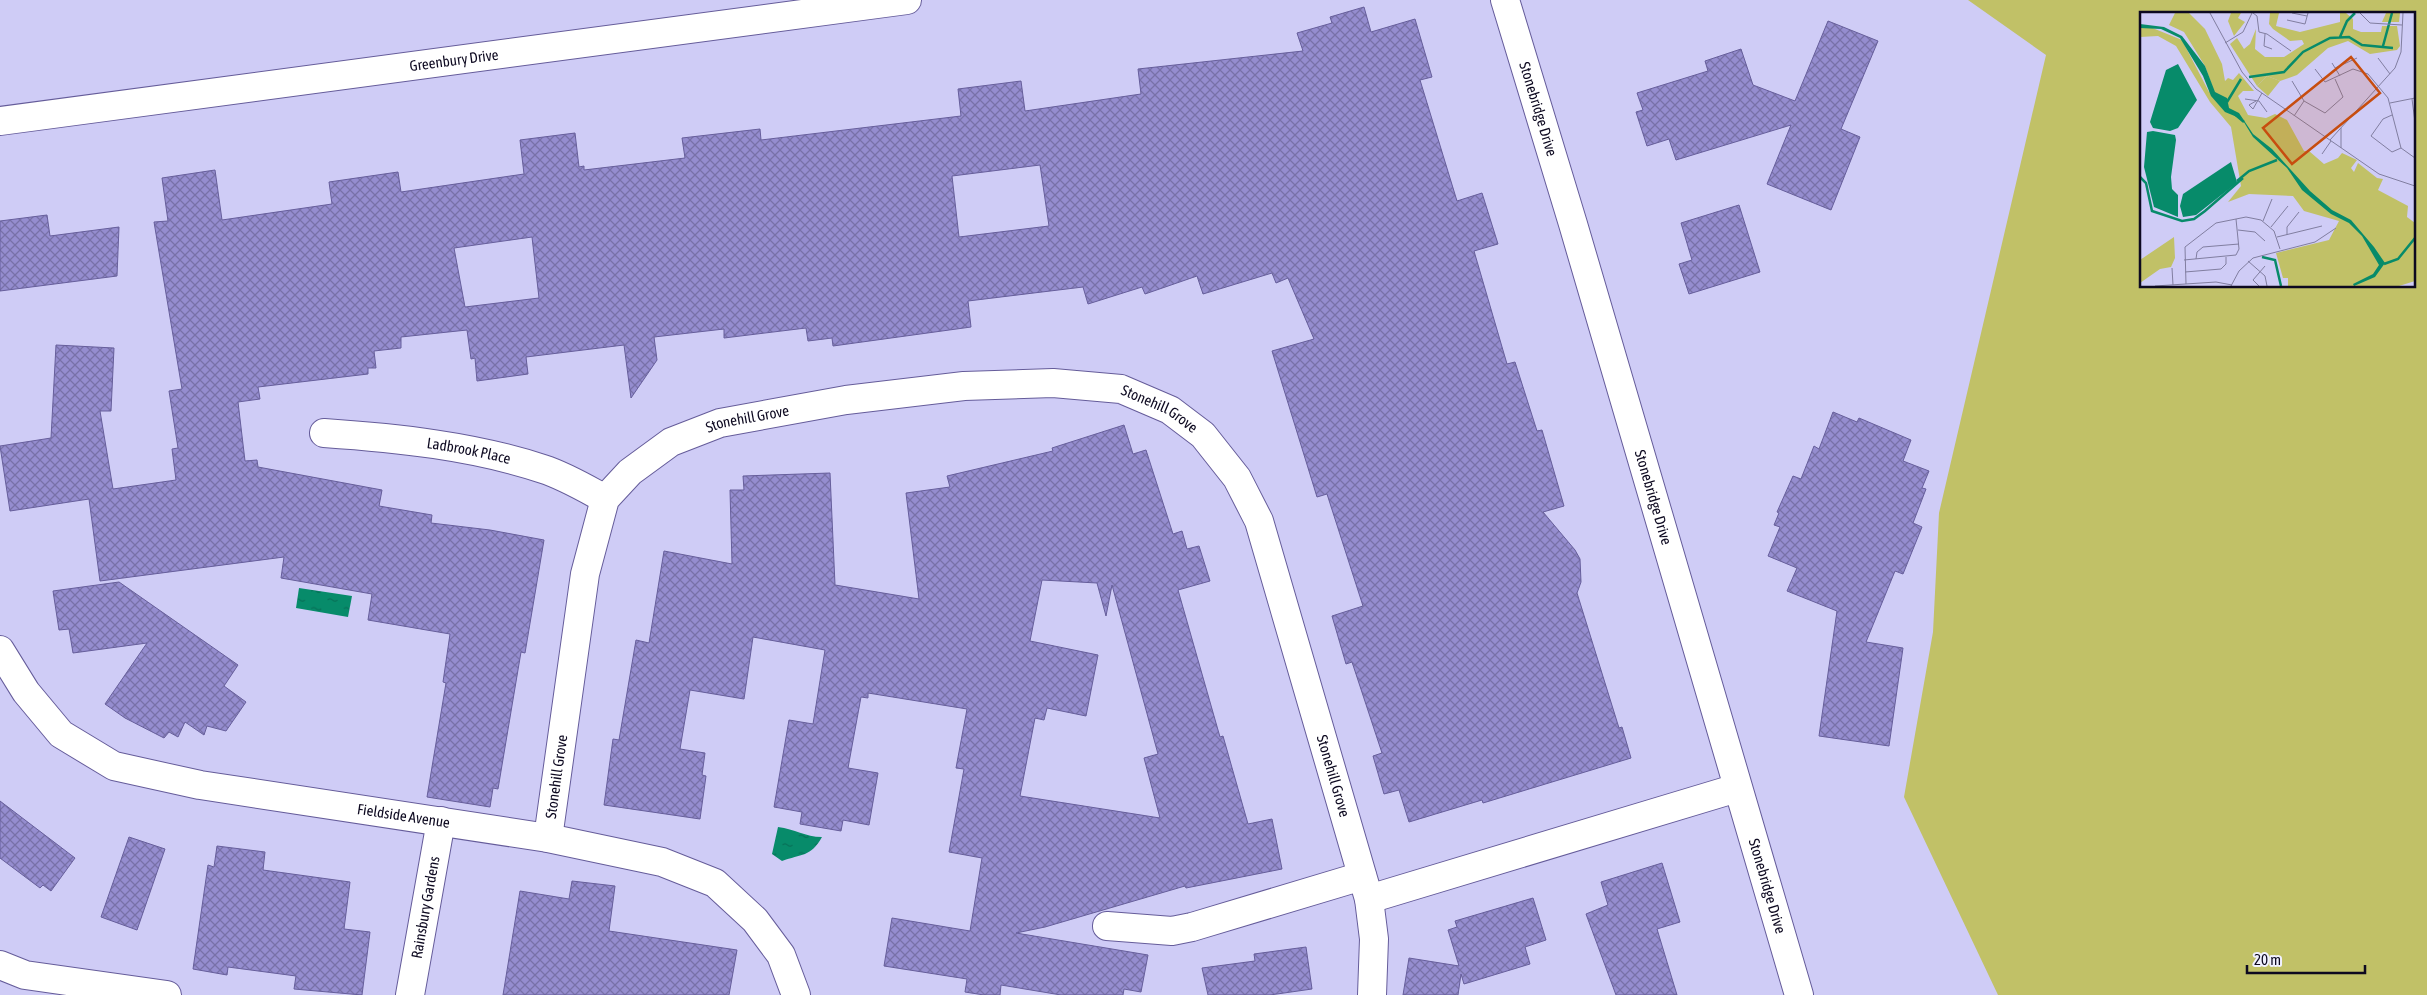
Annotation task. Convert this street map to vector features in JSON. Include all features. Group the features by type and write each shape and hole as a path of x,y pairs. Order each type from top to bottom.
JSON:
{"street":[{"name":"Greenbury Drive","path":"0,121 907,0"},
{"name":"Stonebridge Drive","path":"1505,0 1579,243 1799,995"},
{"name":"Stonehill Grove","path":"548,838 585,574 605,499 630,472 671,442 720,423 846,400 964,386 1054,384 1121,389 1170,410 1203,435 1236,478 1259,521 1365,888 1374,940 1372,995"},
{"name":"Ladbrook Place","path":"324,433 384,438 510,460 544,469 567,478 605,499"},
{"name":"Fieldside Avenue","path":"0,650 26,692 61,734 114,766 200,785 548,838 662,862 715,883 755,920 781,955 796,995"},
{"path":"1107,926 1172,931 1365,888 1737,788"},
{"name":"Rainsbury Gardens","path":"410,995 441,821"},
{"path":"0,965 25,975 167,995"}],"shaded area":[{"path":"1968,0 2427,0 2427,995 1998,995 1904,797 1933,632 1939,513 2046,55"}],"water":[{"path":"299,588 352,596 348,617 296,608"},
{"path":"778,827 810,836 822,837 810,852 782,861 772,854"}],"building":[{"path":"1364,7 1371,32 1415,19 1432,77 1420,80 1457,201 1482,193 1498,244 1474,251 1507,364 1515,362 1537,431 1542,430 1564,506 1543,512 1575,550 1580,559 1581,582 1577,593 1619,728 1622,727 1631,758 1483,803 1482,800 1409,822 1399,790 1384,794 1373,756 1382,753 1352,662 1346,664 1332,616 1363,606 1327,494 1317,497 1272,351 1314,339 1288,278 1276,283 1272,273 1203,294 1197,276 1145,294 1142,287 1088,304 1083,287 968,301 971,327 833,346 832,338 808,341 806,328 724,338 724,329 654,337 657,360 631,398 624,345 526,357 528,374 477,381 475,358 471,359 467,330 401,337 401,348 374,351 376,368 368,368 368,374 258,387 260,399 238,402 245,461 257,460 258,467 382,490 379,506 432,515 431,523 490,530 544,540 525,653 521,652 498,789 493,788 490,807 427,797 446,683 443,682 450,634 368,620 372,594 281,578 284,557 100,581 89,499 10,511 0,446 51,438 56,345 114,348 111,411 100,411 113,489 176,480 172,449 178,448 169,391 182,389 154,222 168,221 162,178 215,170 222,220 332,204 329,182 398,172 401,192 524,174 520,140 575,133 579,167 584,166 584,170 685,158 682,138 760,129 761,140 961,116 958,89 1021,81 1025,111 1141,94 1138,69 1303,51 1297,33 1332,23 1330,17","holes":["1040,165 1049,226 959,237 952,176","532,237 539,298 465,307 454,248"]},
{"path":"1828,21 1878,41 1841,129 1860,137 1831,210 1767,184 1791,125 1676,160 1669,139 1647,146 1636,112 1643,110 1637,93 1708,71 1705,61 1741,49 1753,85 1795,101"},
{"path":"1739,205 1760,272 1689,294 1679,264 1692,260 1681,223"},
{"path":"47,215 50,236 119,227 117,276 0,291 0,221"},
{"path":"1833,412 1857,422 1859,418 1911,440 1903,461 1929,471 1922,488 1926,489 1913,523 1922,527 1903,574 1895,571 1866,642 1903,648 1889,746 1819,736 1837,611 1787,591 1797,568 1768,556 1780,527 1774,525 1779,513 1777,512 1793,476 1801,479 1814,446 1819,449"},
{"path":"1124,425 1133,454 1146,450 1173,534 1182,531 1187,549 1199,546 1210,581 1178,590 1220,737 1223,736 1248,824 1272,819 1282,869 1186,888 1185,886 1045,927 1016,933 1148,955 1141,992 1124,989 1123,995 1061,995 1001,985 1000,995 984,995 965,992 967,979 884,966 892,918 970,931 982,858 949,852 964,769 956,768 967,709 868,693 868,698 861,697 848,768 878,773 869,825 843,820 841,831 800,824 802,812 774,807 789,720 813,724 825,650 753,637 744,699 690,690 680,749 705,753 702,775 706,776 700,819 604,805 613,739 619,740 636,640 649,643 664,551 732,564 730,490 744,490 743,476 830,473 835,585 919,599 906,493 950,487 947,476 1053,451 1052,448","holes":["1042,580 1097,583 1106,616 1112,585 1158,754 1144,758 1160,818 1020,796 1035,718 1044,720 1047,708 1086,716 1098,655 1030,641"]},
{"path":"119,582 238,665 224,686 246,702 226,731 207,726 204,735 185,722 178,737 169,732 164,738 125,718 105,704 147,643 73,653 69,629 59,630 53,591"},
{"path":"0,801 75,858 51,891 43,885 40,888 0,858"},
{"path":"129,837 165,849 137,930 101,917"},
{"path":"217,846 265,852 263,870 350,882 344,929 370,932 362,995 294,989 296,976 228,967 227,975 193,969 208,865 214,867"},
{"path":"1662,863 1680,922 1657,929 1677,995 1616,995 1586,914 1608,905 1601,882"},
{"path":"572,881 615,886 609,931 737,950 729,995 503,995 520,891 569,899"},
{"path":"1533,898 1546,940 1525,947 1530,964 1464,984 1461,974 1458,995 1403,995 1409,958 1459,966 1448,930 1457,927 1455,921"},
{"path":"1306,947 1312,989 1270,995 1208,995 1202,968 1255,961 1254,954"}]}
